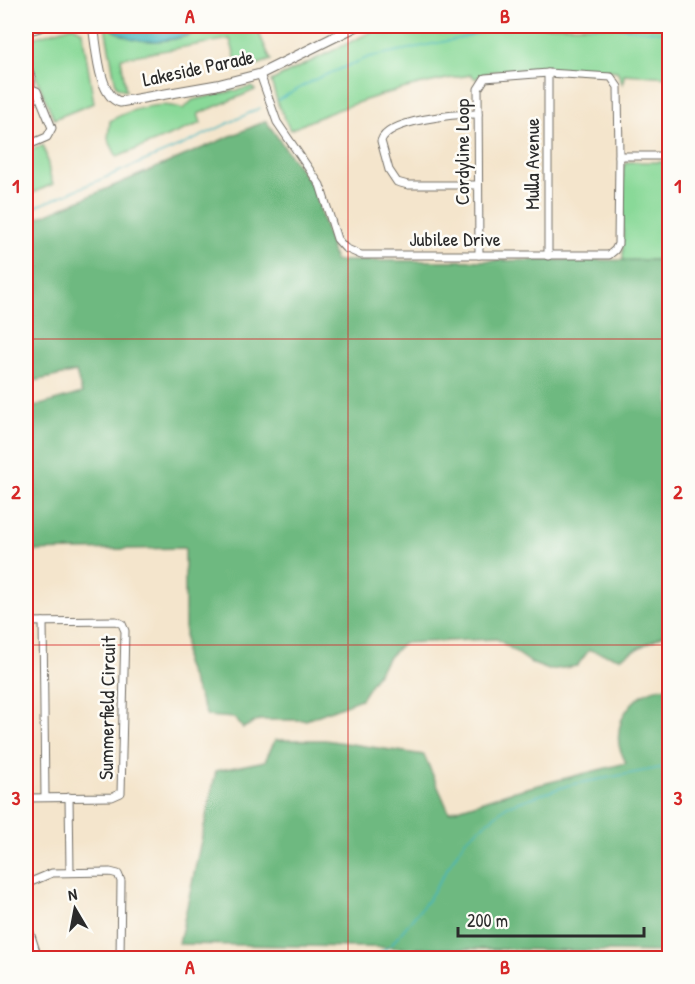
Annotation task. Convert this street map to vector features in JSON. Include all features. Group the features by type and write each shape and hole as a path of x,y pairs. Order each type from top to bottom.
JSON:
{"street":[{"path":"26,31 44,26"},
{"name":"Lakeside Parade","path":"93,26 104,85 114,100 127,101 217,85 260,74 357,26"},
{"path":"26,62 31,77 28,87 38,91 52,128 47,137 26,146"},
{"name":"Cordyline Loop","path":"479,255 478,89 485,78 548,73 607,76 614,80 618,92 618,156"},
{"name":"Mulla Avenue","path":"548,73 548,256"},
{"name":"Jubilee Drive","path":"260,74 273,115 316,179 334,233 345,248 361,255 604,255 615,250 618,244 618,156"},
{"path":"478,114 453,114 411,123 388,131 381,141 389,170 397,182 408,185 478,185"},
{"path":"618,156 669,156"},
{"name":"Summerfield Circuit","path":"26,622 116,621 125,629 122,791 112,797 26,798"},
{"path":"43,622 45,798"},
{"path":"69,797 70,872"},
{"path":"26,884 42,875 70,872 119,873 121,881 120,958"},
{"path":"26,923 37,958"}],"green space":[{"path":"73,26 82,31 94,103 54,119 26,53 26,40"},
{"path":"105,26 272,26 259,33 271,60 239,71 230,39 121,58 126,91 116,86"},
{"path":"383,26 669,26 669,77 624,74 623,85 617,71 614,70 497,71 484,74 476,79 471,75 401,89 334,111 290,130 271,81"},
{"path":"252,87 255,90 198,114 201,123 117,157 108,139 110,121 127,113 146,107 165,105 183,109 193,100"},
{"path":"266,121 314,189 335,261 669,260 669,632 620,658 589,650 577,666 549,670 533,664 497,639 403,643 387,659 361,699 306,720 259,720 243,728 234,718 207,716 185,663 185,548 26,551 26,409 82,393 76,372 30,382 26,373 26,223"},
{"path":"43,145 53,184 26,196 26,152"},
{"path":"627,162 669,162 669,260 623,261 623,168"},
{"path":"669,687 669,952 179,944 216,771 265,761 275,740 325,740 424,755 449,812 511,792 626,763 620,747 619,734 625,713 631,705 648,692"}],"water":[{"path":"113,26 211,26 175,39 149,41 124,36 113,30"}],"waterway":[{"path":"278,100 316,79 369,57 457,39 499,27 520,26"},
{"path":"589,26 611,26"},
{"path":"615,27 670,33"},
{"path":"26,211 187,143 260,108"},
{"path":"373,958 391,945 428,900 465,840 507,806 569,785 670,766"}]}
